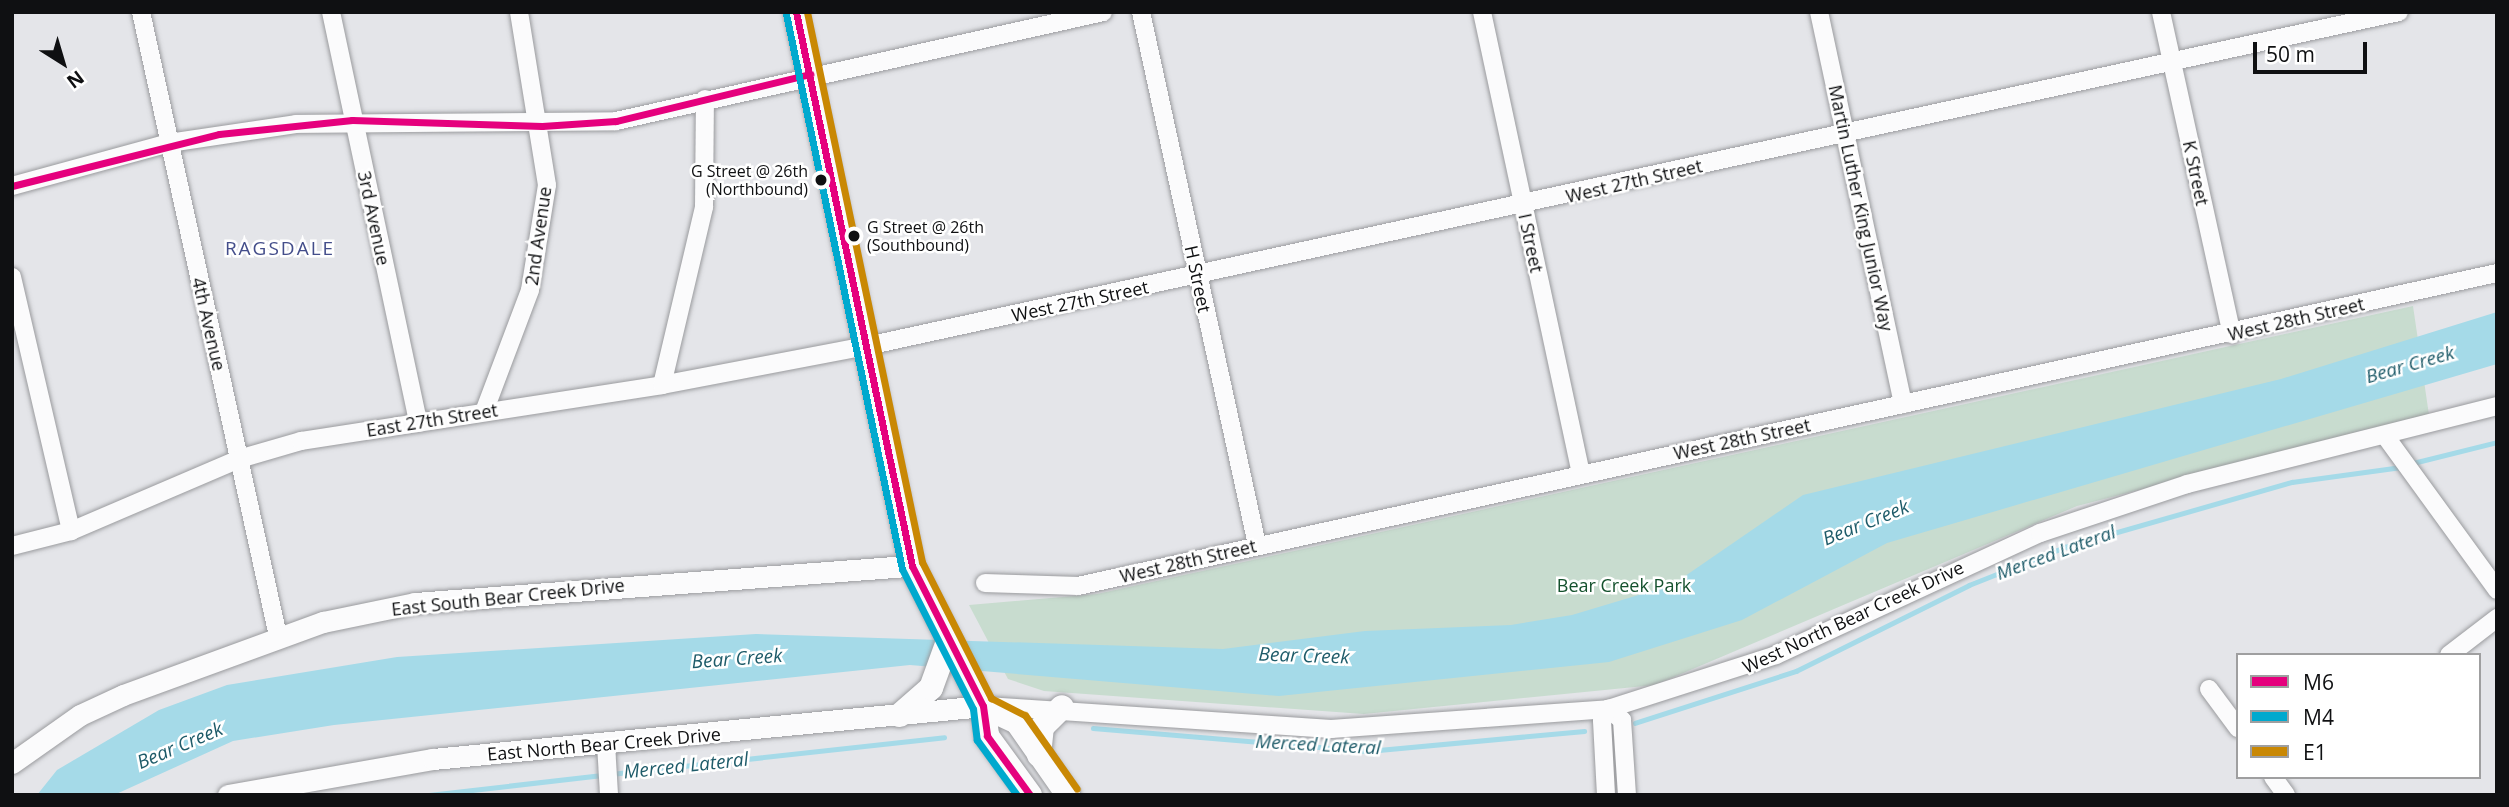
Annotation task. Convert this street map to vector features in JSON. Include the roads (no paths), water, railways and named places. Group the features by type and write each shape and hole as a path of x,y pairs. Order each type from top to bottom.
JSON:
{"main road":[{"path":"796,12 912,566 947,644 976,697 987,736 1030,795"},
{"path":"900,716 932,687 947,644"},
{"path":"976,697 1017,722 1068,795"},
{"path":"1039,755 1042,727 1062,707"}],"street":[{"name":"4th Avenue","path":"141,12 278,636"},
{"name":"3rd Avenue","path":"331,12 418,422"},
{"name":"2nd Avenue","path":"484,412 530,290 547,185 542,126 519,12"},
{"path":"12,186 169,143 352,120 542,126 616,121 810,74 1103,12"},
{"name":"H Street","path":"1141,12 1257,545"},
{"name":"I Street","path":"1482,12 1581,474"},
{"name":"Martin Luther King Junior Way","path":"1819,12 1903,404"},
{"name":"K Street","path":"2161,12 2232,334"},
{"name":"West 27th Street","path":"867,346 1524,206 1844,132 2399,12"},
{"path":"662,386 704,207 705,99"},
{"name":"West 28th Street","path":"985,583 1078,586 1581,474 2232,334 2497,273"},
{"path":"12,278 71,531"},
{"name":"East 27th Street","path":"12,546 71,531 239,459 301,441 662,386 867,346"},
{"name":"West North Bear Creek Drive","path":"976,697 1062,707 1331,729 1608,709 1776,655 2040,533 2187,484 2389,442 2497,406"},
{"path":"2389,442 2497,590"},
{"name":"East South Bear Creek Drive","path":"12,763 80,715 278,636 415,603 912,566"},
{"path":"2452,653 2497,618"},
{"path":"2209,689 2236,726"},
{"name":"East North Bear Creek Drive","path":"228,795 433,759 606,752 900,716 976,697"},
{"path":"1608,709 1622,720 1624,750 1617,794"},
{"path":"1608,709 1604,752 1617,794"},
{"path":"1604,752 1624,750"},
{"path":"606,752 608,788"}],"water":[{"name":"Bear Creek","path":"2497,312 2497,364 1887,543 1742,620 1609,662 1279,696 910,665 334,725 233,741 114,795 37,795 57,770 159,710 227,685 397,657 756,634 1223,649 1365,631 1511,625 1572,615 1672,585 1803,495 2281,379"}],"waterway":[{"name":"Merced Lateral","path":"2413,463 2497,442"},
{"name":"Merced Lateral","path":"1635,723 1796,671 1969,585 2065,547 2292,482 2401,467"},
{"name":"Merced Lateral","path":"1093,728 1368,751 1584,731"},
{"name":"Merced Lateral","path":"611,774 944,737"},
{"name":"Merced Lateral","path":"429,795 602,775"}],"place":[{"name":"G Street @ 26th (Northbound)","path":"821,180"},
{"name":"G Street @ 26th (Southbound)","path":"854,236"}],"district":[{"name":"RAGSDALE","path":"280,249"}],"park label":[{"name":"Bear Creek Park","path":"1624,585"}]}
